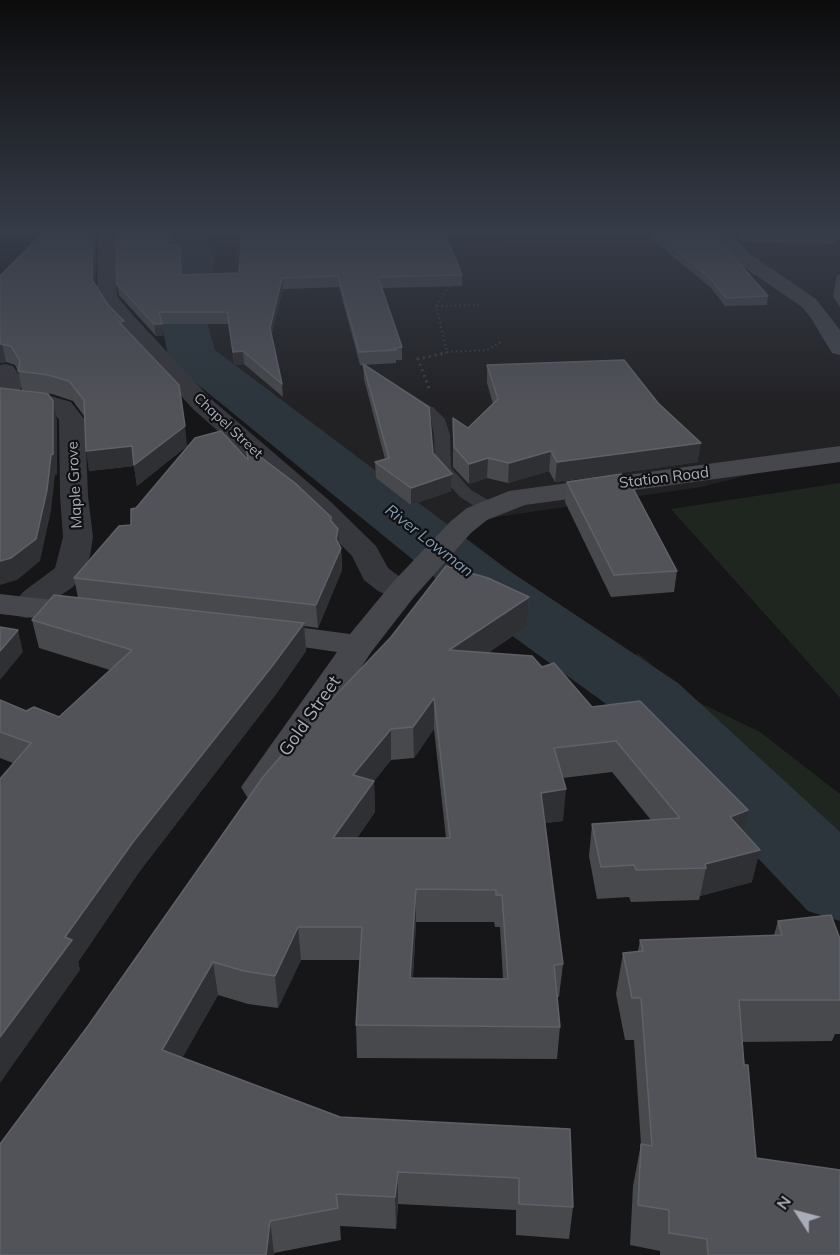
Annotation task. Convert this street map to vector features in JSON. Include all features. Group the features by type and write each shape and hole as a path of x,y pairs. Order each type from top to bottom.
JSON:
{"street":[{"name":"Chapel Street","path":"107,290 107,296 122,317 202,404 321,508 365,552 375,573 389,584 403,590"},
{"path":"789,290 809,303 820,315 840,348"},
{"name":"Maple Grove","path":"2,389 62,407 72,420 78,537 70,570 62,580 34,599 13,606"},
{"name":"Station Road","path":"489,508 519,497 543,493 840,454"},
{"name":"Gold Street","path":"242,814 360,645 403,590 461,527 489,508"},
{"path":"13,606 115,617"},
{"path":"225,628 360,645"}],"lane":[{"path":"428,410 438,419 442,435 443,469 465,493 489,508"}],"path":[{"path":"446,290 436,306 447,352"},
{"path":"436,306 482,304"},
{"path":"428,410 431,393 418,359 447,352 488,350 502,340"}],"shaded area":[{"path":"185,290 840,290 840,452 701,487 388,533 174,335"},
{"path":"840,483 840,698 671,509"},
{"path":"638,653 694,700 760,732 840,794 840,910 729,795 605,683"}],"building":[{"path":"0,290 98,290 109,306 124,321 119,322 179,385 185,426 134,465 132,446 86,451 84,400 69,381 48,375 18,371 20,361 11,346 0,344"},
{"path":"122,290 279,290 270,328 282,384 243,351 233,352 227,312 159,312 162,324 154,324"},
{"path":"342,290 382,290 402,347 395,348 396,350 359,352"},
{"path":"719,290 762,290 768,296 726,298"},
{"path":"624,360 658,403 701,443 557,462 551,451 509,463 488,458 469,464 454,447 453,418 468,428 498,399 487,365"},
{"path":"363,364 429,407 433,453 452,474 411,488 375,462 389,458"},
{"path":"0,388 48,394 53,401 53,454 36,539 11,558 0,561"},
{"path":"221,431 248,460 246,446 295,483 331,517 331,521 338,529 336,539 341,548 316,605 74,578 119,526 131,525 131,509 136,508 195,438"},
{"path":"621,474 634,490 677,571 614,575 567,482"},
{"path":"446,566 488,578 529,597 449,650 532,656 542,667 554,663 592,707 640,701 748,810 730,817 760,850 705,864 706,868 636,870 634,865 601,867 592,824 680,818 616,741 554,748 566,789 541,793 563,964 554,965 560,1027 356,1025 362,927 298,927 275,976 244,971 213,962 162,1050 340,1117 570,1129 573,1207 519,1204 519,1178 398,1172 395,1197 336,1194 338,1208 270,1221 266,1255 0,1255 0,1144 88,1026 263,777 315,717 391,637","holes":["434,698 450,838 333,838 374,781 353,775 391,729 413,727","416,889 496,890 496,895 502,895 508,979 410,978"]},
{"path":"54,595 304,623 133,842 65,937 72,940 0,1037 0,779 31,743 0,732 0,700 26,711 34,707 59,717 132,650 32,620"},
{"path":"0,627 18,630 0,651"},
{"path":"831,915 840,939 840,1000 739,1000 744,1065 748,1065 756,1158 840,1170 840,1255 708,1255 707,1239 669,1233 669,1210 638,1205 641,1144 652,1146 641,998 632,998 623,953 643,951 640,940 782,935 778,921"}],"waterway":[{"name":"River Lowman","path":"192,290 185,326 192,356 484,584 651,700 840,886"}]}
